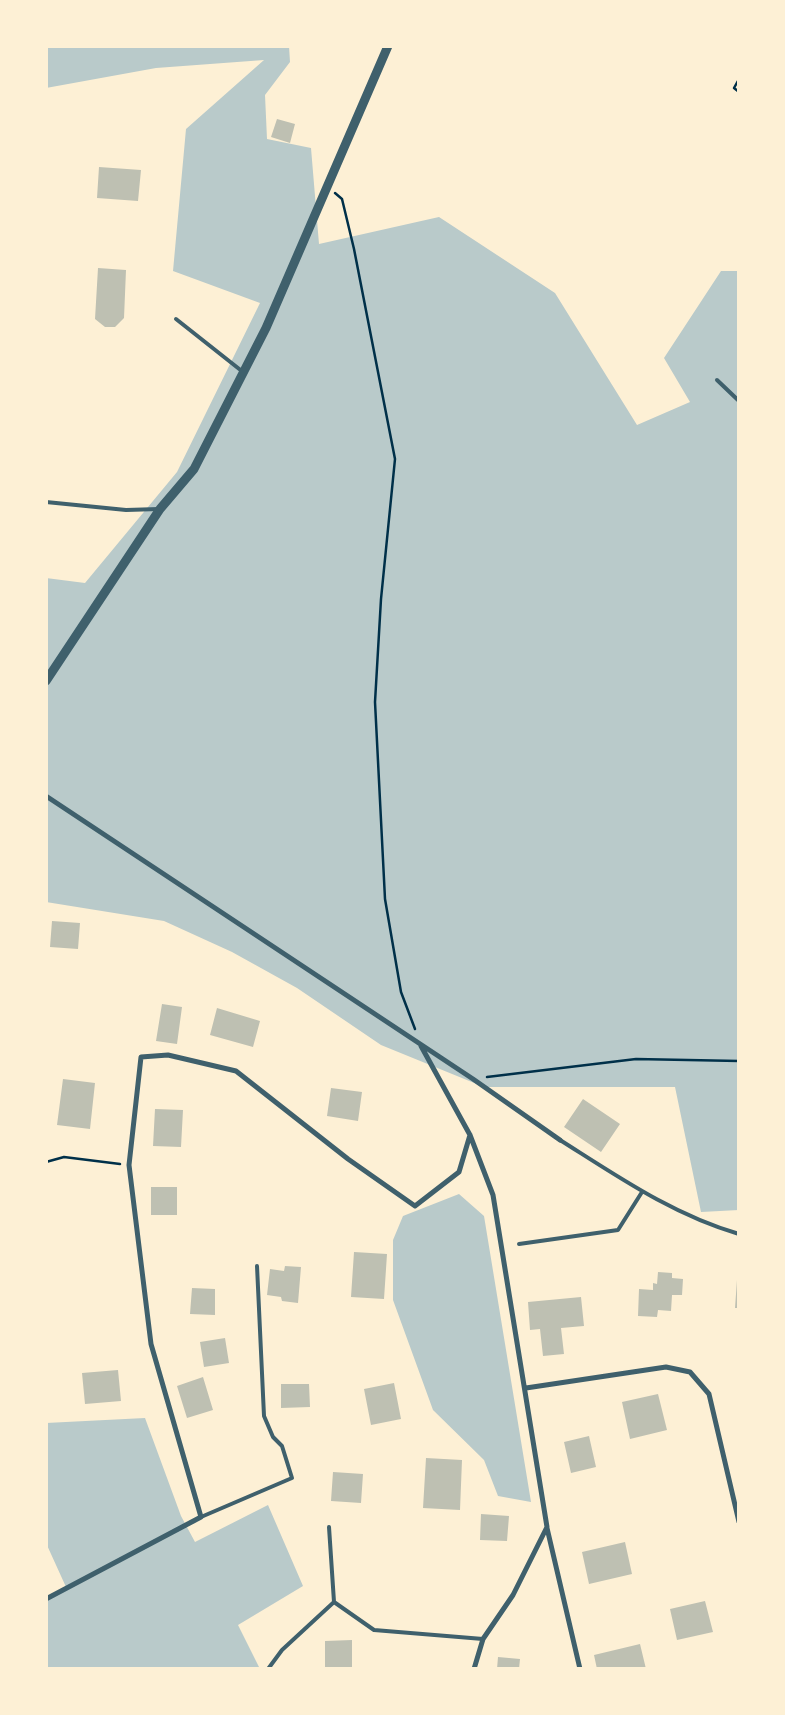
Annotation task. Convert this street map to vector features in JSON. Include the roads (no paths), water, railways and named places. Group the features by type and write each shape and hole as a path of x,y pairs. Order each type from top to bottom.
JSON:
{"street":[{"path":"46,681 160,509 194,469 243,372 329,187 388,46"},
{"path":"46,796 473,1079 560,1140"},
{"path":"421,1046 470,1135 493,1195 526,1388 547,1527 580,1669"},
{"path":"46,1599 201,1517 151,1344 129,1165 142,1057 168,1055 236,1071 348,1159 415,1206 459,1172 470,1135"},
{"path":"526,1388 666,1367 690,1372 709,1394 739,1522"},
{"path":"474,1669 483,1639 513,1595 547,1527"}],"lane":[{"path":"176,319 243,372"},
{"path":"717,380 739,401"},
{"path":"46,502 126,510 160,509"},
{"path":"560,1140 642,1192 711,1226 739,1234"},
{"path":"519,1244 618,1230 642,1192"},
{"path":"201,1517 292,1478 282,1446 273,1437 264,1416 257,1266"},
{"path":"329,1527 334,1602"},
{"path":"334,1602 374,1630 483,1639"},
{"path":"268,1669 282,1650 334,1602"}]}
